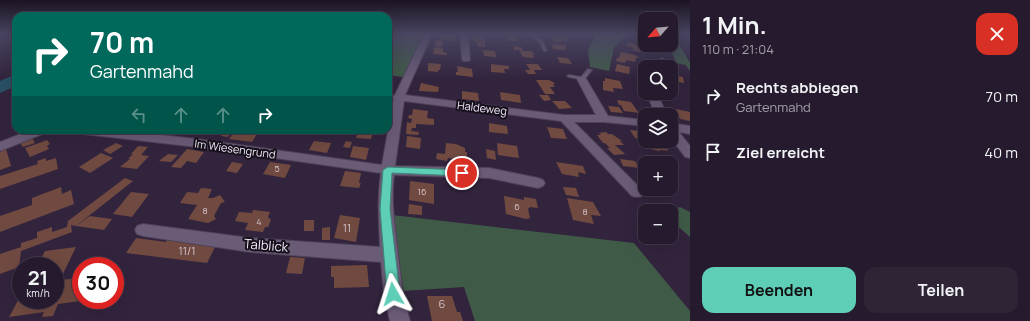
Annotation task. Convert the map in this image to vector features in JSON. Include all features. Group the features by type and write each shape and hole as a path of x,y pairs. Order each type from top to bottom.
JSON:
{"street":[{"path":"392,121 394,96 420,49"},
{"path":"465,49 466,59"},
{"path":"582,79 604,119"},
{"name":"Haldeweg","path":"394,96 564,118 604,119 638,122"},
{"path":"564,118 637,192"},
{"path":"678,127 690,130"},
{"path":"0,147 32,134"},
{"name":"Im Wiesengrund","path":"118,134 205,144 388,170 489,173 538,183"},
{"path":"391,134 385,209 393,294 400,321"},
{"path":"678,139 690,154"},
{"name":"Talblick","path":"143,230 250,245 389,255"}],"lane":[{"path":"569,76 582,79 590,70"}],"green space":[{"path":"392,49 417,49 403,77 392,76"},
{"path":"614,49 609,71 590,67 588,50"},
{"path":"678,49 682,49 690,63 690,71 686,65 678,63 678,60 675,60 672,52 678,52"},
{"path":"680,207 690,212 690,237 678,226 678,208"},
{"path":"392,215 634,243 690,311 690,321 475,321 464,287 403,291"}],"building":[{"path":"434,49 443,49 443,52 447,53 447,55 433,54"},
{"path":"522,49 523,51 531,51 535,54 533,55 534,58 523,57 519,50 514,50"},
{"path":"638,49 638,52 632,50"},
{"path":"483,50 495,51 496,57 484,56"},
{"path":"621,52 635,55 639,58 636,58 635,62 626,60 625,63 616,61"},
{"path":"557,57 568,58 572,64 560,63"},
{"path":"428,63 441,64 440,70 438,70 438,72 428,71"},
{"path":"491,64 509,66 509,69 504,69 505,73 491,72"},
{"path":"526,64 538,64 542,70 534,70 536,74 528,74 525,70 530,70"},
{"path":"617,64 630,67 629,74 615,71"},
{"path":"457,66 472,69 473,77 456,75 456,72 458,72"},
{"path":"678,76 683,77 684,83 678,82"},
{"path":"605,78 620,81 623,89 613,88 614,92 603,90 603,81 605,81"},
{"path":"536,80 549,80 555,83 553,85 555,87 550,87 555,94 545,94"},
{"path":"421,83 439,87 438,92 419,91"},
{"path":"462,91 478,93 479,101 462,99"},
{"path":"500,92 520,95 521,103 501,100"},
{"path":"539,95 548,95 551,100 544,101"},
{"path":"617,100 631,102 638,113 624,111 621,105 619,105"},
{"path":"552,101 565,101 572,108 559,109"},
{"path":"608,106 619,107 623,113 611,112"},
{"path":"413,109 428,111 427,118 434,119 434,125 416,124 416,128 412,128 411,131 419,132 418,135 406,134 407,122 411,123 412,119 408,118 409,115 412,115"},
{"path":"678,109 690,112 690,121 680,119"},
{"path":"489,123 507,126 508,134 489,132"},
{"path":"547,127 563,129 567,139 551,138"},
{"path":"630,130 638,131 638,138 635,138"},
{"path":"606,132 622,141 620,141 624,145 615,145 625,154 614,155 607,148 610,148 603,143 597,135 601,135 599,133"},
{"path":"222,134 230,134 228,137 221,136"},
{"path":"233,134 257,134 252,142 229,139"},
{"path":"357,134 372,134 371,139 356,138"},
{"path":"407,136 421,138 420,149 406,147"},
{"path":"32,138 35,143 23,147 20,143"},
{"path":"47,140 50,144 47,146 49,149 30,157 25,148"},
{"path":"314,141 331,143 327,153 309,150"},
{"path":"346,141 352,142 350,148 343,147"},
{"path":"116,143 123,146 110,154 103,150"},
{"path":"446,143 456,144 465,148 465,152 467,152 467,160 448,158 447,161 436,159 437,153 445,154"},
{"path":"497,143 517,146 519,158 498,155"},
{"path":"138,146 148,147 141,155 149,156 137,169 120,167 130,159 128,159"},
{"path":"353,146 369,148 366,160 350,157"},
{"path":"646,148 666,148 669,151 659,151"},
{"path":"6,149 11,166 0,170 0,152"},
{"path":"187,149 204,152 196,163 187,161 181,168 171,167"},
{"path":"486,149 495,151 496,160 487,158"},
{"path":"101,153 113,158 90,173 79,167"},
{"path":"168,154 178,155 171,162 159,161"},
{"path":"46,158 46,161 56,158 58,169 0,189 0,176 38,164 37,161"},
{"path":"620,159 635,161 638,168 623,166"},
{"path":"232,162 243,164 237,173 226,171"},
{"path":"270,162 291,165 285,178 263,174"},
{"path":"556,162 583,166 586,174 578,172 579,177 562,174"},
{"path":"345,171 361,173 359,183 361,183 359,188 340,186"},
{"path":"125,178 133,181 76,226 71,225 72,232 21,251 20,257 12,257 12,270 0,274 0,254 21,247 21,243 37,238 37,232 52,227 52,232 67,227 68,221"},
{"path":"410,181 434,184 434,204 409,200"},
{"path":"61,187 62,194 71,190 74,204 0,232 0,216 32,205 32,198"},
{"path":"563,187 576,188 579,197 566,195"},
{"path":"201,188 212,189 208,198 213,198 220,195 225,202 221,203 214,216 216,219 208,223 188,219 197,205 180,203 187,192 198,193"},
{"path":"131,192 149,194 132,217 113,214"},
{"path":"504,196 524,200 524,197 536,199 538,208 530,207 528,209 530,218 526,219 506,214"},
{"path":"567,198 593,202 601,216 591,215 594,224 573,220"},
{"path":"409,204 422,206 422,215 408,214"},
{"path":"253,210 270,212 268,217 271,220 268,227 265,227 263,232 245,230 248,223 235,221 239,212 252,213"},
{"path":"340,215 360,218 356,242 334,238"},
{"path":"90,216 112,219 104,230 76,226"},
{"path":"304,220 314,220 314,231 304,231"},
{"path":"330,227 330,240 322,240 322,228"},
{"path":"136,238 166,242 167,239 216,245 207,263 126,253"},
{"path":"76,247 64,272 64,257 42,257 45,251"},
{"path":"290,257 305,258 302,274 286,273"},
{"path":"367,265 369,287 334,288 334,277 331,277 331,266"},
{"path":"72,279 72,302 64,303 64,280"},
{"path":"427,296 452,296 457,312 460,312 463,321 432,321"},
{"path":"13,309 56,309 53,316 42,317 44,312 9,317"}],"waterway":[{"path":"0,88 12,81"}],"route":[{"path":"393,294 385,209 385,192 388,170 462,173"}]}
